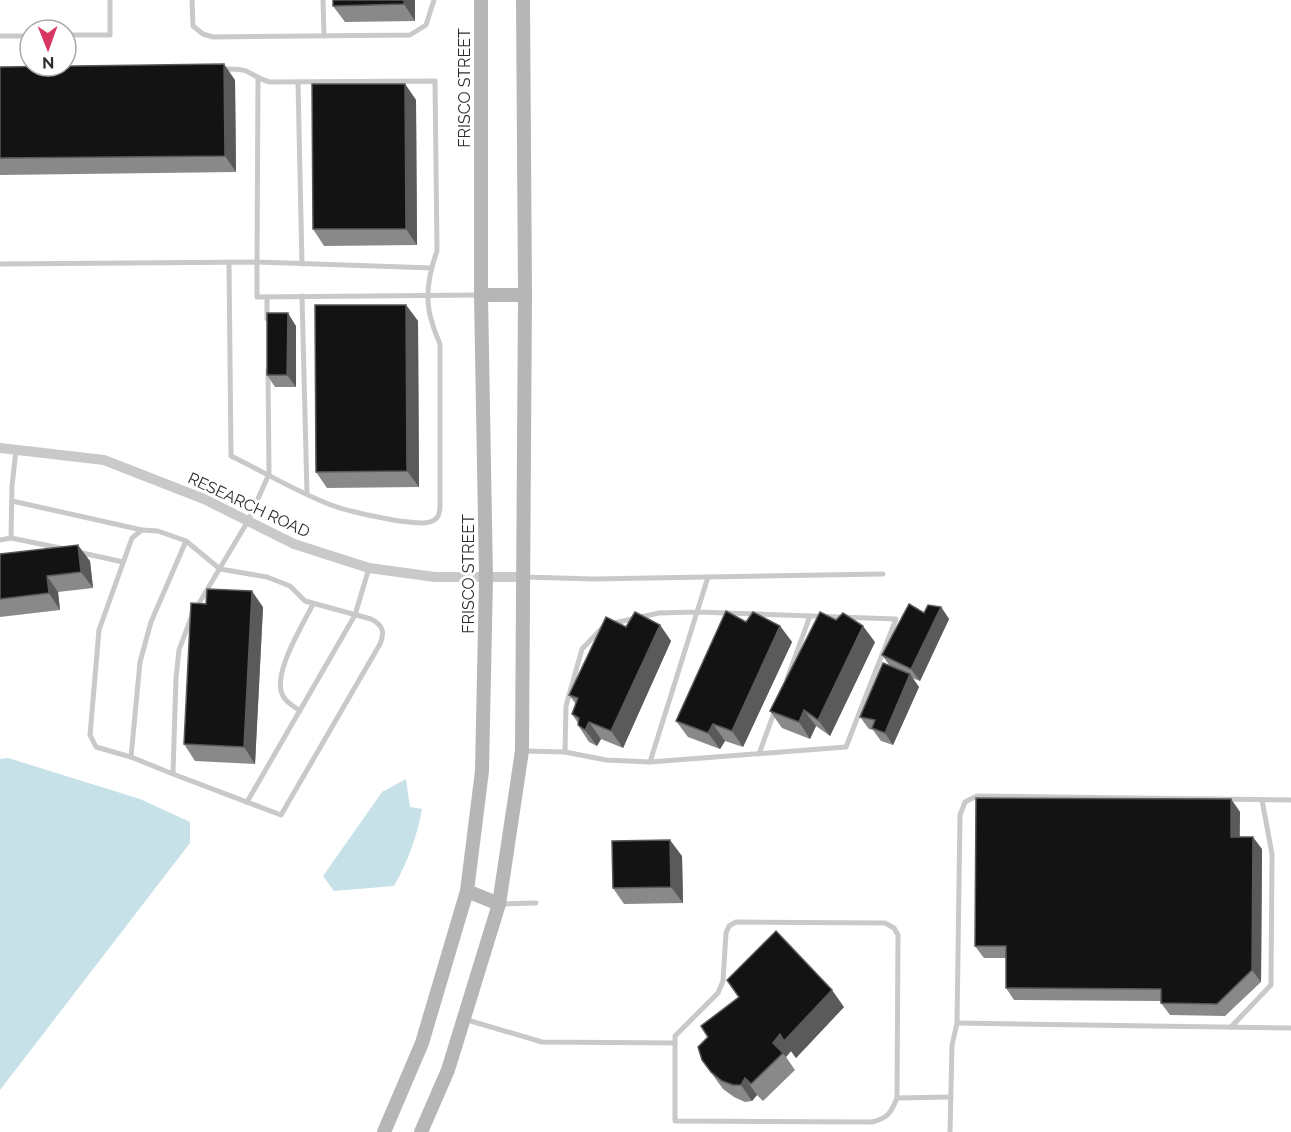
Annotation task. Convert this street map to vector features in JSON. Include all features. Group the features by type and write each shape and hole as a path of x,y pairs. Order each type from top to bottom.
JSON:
{"street":[{"name":"FRISCO STREET","path":"384,1132 422,1043 467,891 482,771 486,578 481,0"},
{"path":"421,1132 448,1070 499,904 522,751 525,295 523,0 511,0"},
{"path":"482,295 525,295"},
{"name":"RESEARCH ROAD","path":"0,448 104,460 204,499 294,544 369,568 435,577 523,577"},
{"path":"467,891 499,904"}],"lane":[{"path":"78,35 110,35 110,0"},
{"path":"192,0 193,26 202,34 213,37 410,35 426,25 434,0 443,0"},
{"path":"323,0 324,36"},
{"path":"0,36 18,36"},
{"path":"212,69 235,68 270,82 435,81 436,251 429,278 428,296 431,320 440,344 440,507 435,520 417,523 374,517 333,505 231,456 229,263"},
{"path":"258,79 257,297 482,295"},
{"path":"298,82 302,264"},
{"path":"0,264 257,262 432,268"},
{"path":"302,296 307,494"},
{"path":"267,297 267,320"},
{"path":"172,774 179,650 192,615 248,521 269,474 268,368"},
{"path":"11,538 16,450"},
{"path":"12,501 142,530 158,531 186,542 220,569 267,577 290,586 305,601 371,619 383,629 380,644 281,815 131,757 105,751 96,747 90,735 99,630 132,538 142,530"},
{"path":"0,540 11,538 123,562"},
{"path":"131,757 140,662 151,622 186,542"},
{"path":"247,802 355,615 369,568"},
{"path":"523,577 593,579 884,573"},
{"path":"650,762 708,577"},
{"path":"300,711 284,699 280,681 283,665 314,604"},
{"path":"522,751 564,752 606,760 650,762 846,747 896,619 697,612 658,613 605,625 582,649 566,706 564,752"},
{"path":"783,690 810,616"},
{"path":"759,754 779,701"},
{"path":"950,1132 952,1044 957,1023 960,815 965,802 977,796 1291,800"},
{"path":"1230,1027 1270,985 1272,854 1262,800"},
{"path":"499,904 536,903"},
{"path":"736,922 885,923 894,927 898,935 897,1098 888,1115 872,1122 675,1121 675,1036 718,993 723,981 726,933 729,926 736,922"},
{"path":"464,1018 542,1042 675,1043"},
{"path":"957,1023 1291,1028"},
{"path":"897,1098 951,1097"}],"water":[{"path":"8,758 140,799 190,822 190,843 0,1090 0,759"},
{"path":"406,779 410,807 422,809 411,849 394,886 334,891 323,876 382,792"}],"building":[{"path":"333,0 404,0 404,4 333,6"},
{"path":"224,64 225,156 0,158 0,67 18,67 18,78 78,78 78,66"},
{"path":"312,84 405,84 406,229 313,229"},
{"path":"315,305 406,305 407,471 316,472"},
{"path":"267,313 288,313 287,375 267,375"},
{"path":"78,545 81,572 47,576 49,593 0,599 0,554"},
{"path":"207,589 252,591 244,747 184,744 191,603 206,604"},
{"path":"909,604 924,613 928,605 941,607 911,669 882,655"},
{"path":"726,611 746,622 753,612 780,626 732,731 713,724 708,733 676,721"},
{"path":"635,612 660,625 611,731 589,722 585,730 578,725 579,718 572,714 578,698 569,695 606,617 626,627"},
{"path":"820,612 836,620 843,613 863,626 818,720 804,710 799,722 770,711"},
{"path":"883,663 910,674 885,733 872,728 875,720 860,717"},
{"path":"976,798 1231,799 1231,837 1253,837 1252,970 1217,1004 1161,1003 1161,989 1006,988 1006,946 975,946"},
{"path":"670,840 671,887 613,888 612,841"},
{"path":"776,931 832,990 784,1041 780,1034 773,1043 783,1053 751,1084 745,1078 741,1085 733,1085 722,1081 702,1060 698,1047 708,1037 701,1026 739,997 727,980"}]}
